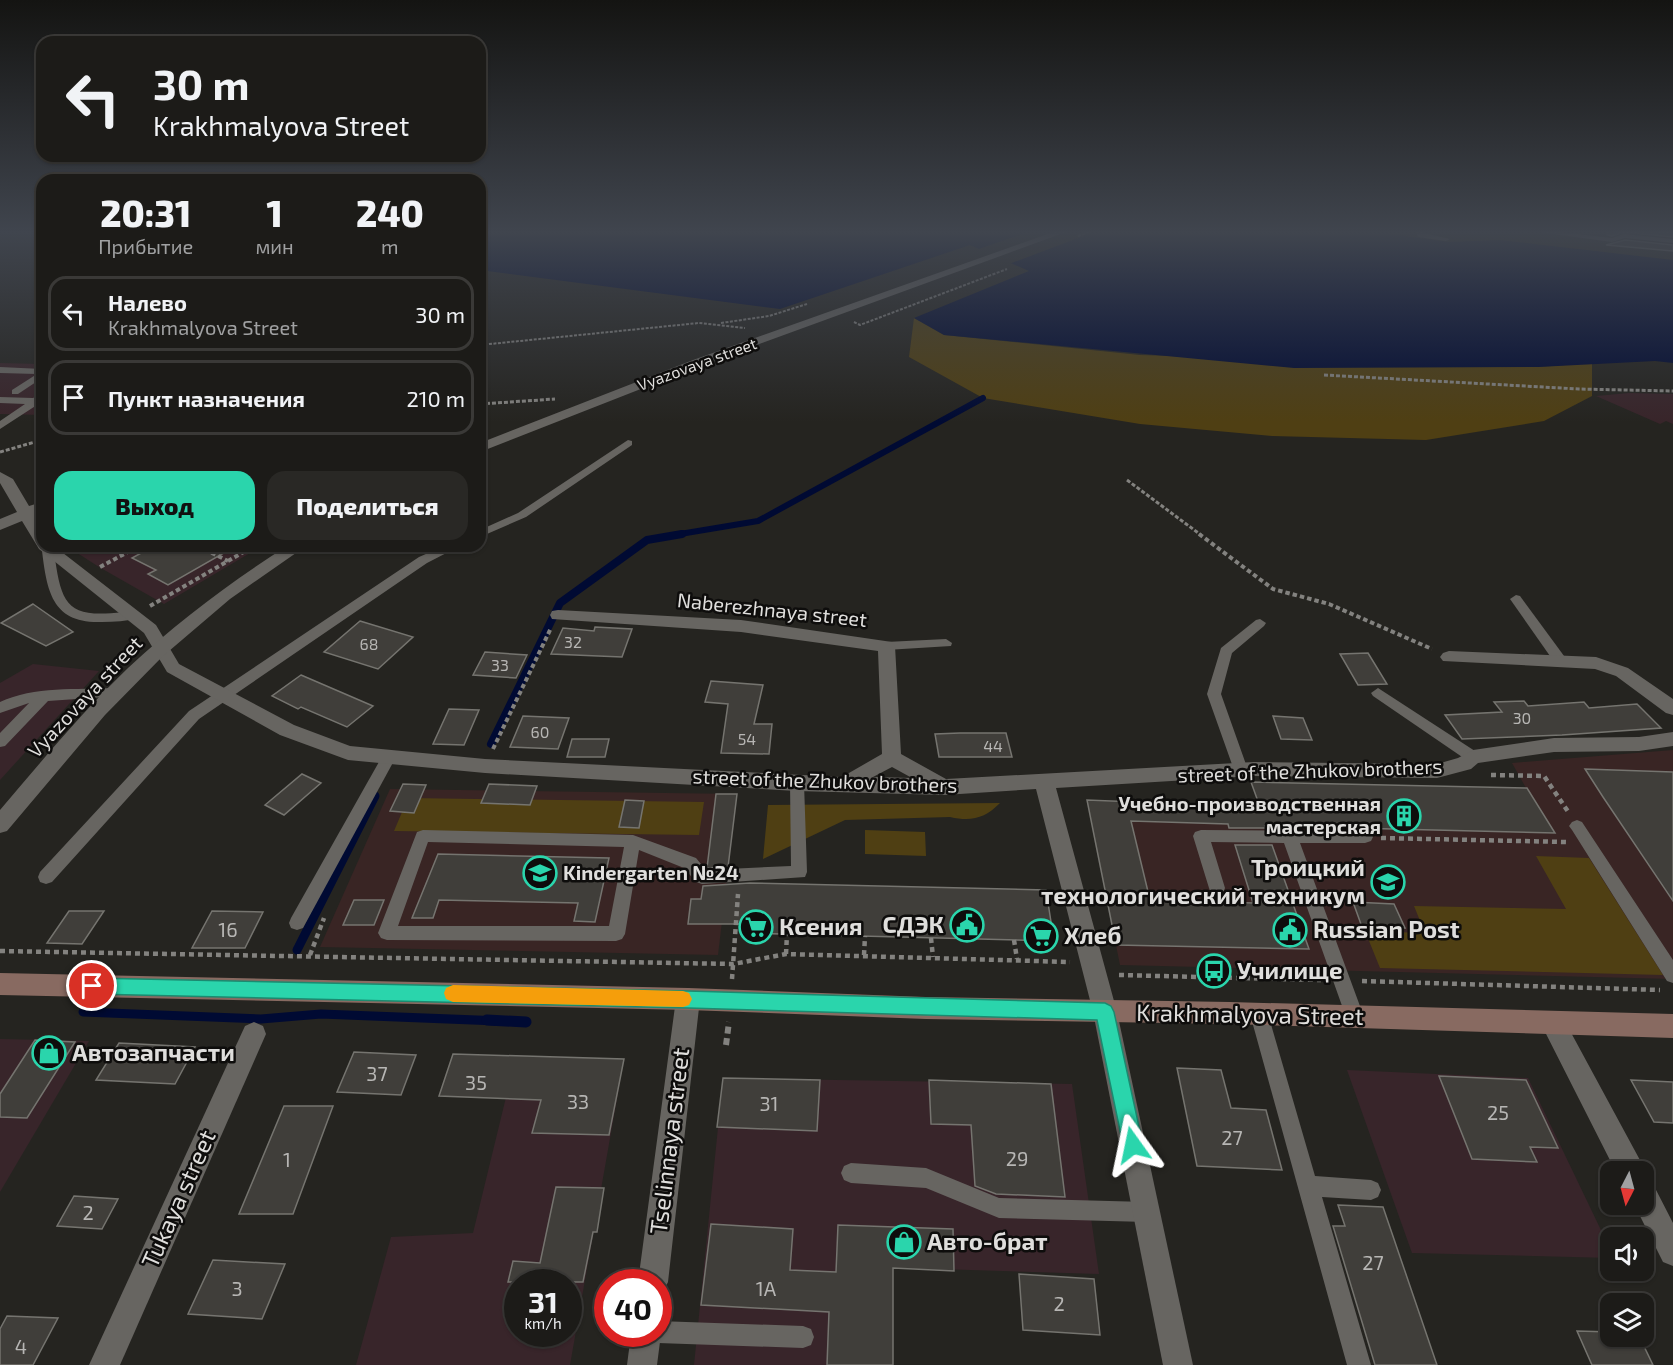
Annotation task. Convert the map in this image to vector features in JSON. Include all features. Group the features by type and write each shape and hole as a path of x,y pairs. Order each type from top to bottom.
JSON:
{"main road":[{"name":"Krakhmalyova Street","path":"0,984 688,999 1673,1026"}],"street":[{"name":"Vyazovaya street","path":"486,446 573,410 889,295"},
{"name":"street of the Zhukov brothers","path":"0,476 8,482 36,532"},
{"path":"0,525 36,509"},
{"name":"street of the Zhukov brothers","path":"52,552 150,629 173,668 287,730 348,753 485,766 797,783 944,787 1241,770 1437,771 1469,760 1554,745 1639,744 1673,739"},
{"name":"Vyazovaya street","path":"0,825 114,693 161,648 227,596 289,552"},
{"name":"Naberezhnaya street","path":"558,615 741,626 885,646 892,758"},
{"path":"1449,657 1596,663 1622,672 1673,708"},
{"path":"843,785 892,758 944,787"},
{"path":"1044,782 1105,1012 1178,1365"},
{"name":"Tselinnaya street","path":"654,1269 688,999"},
{"path":"1553,1024 1625,1161"},
{"name":"Tukaya street","path":"104,1365 254,1034"},
{"path":"1654,1215 1673,1252"},
{"path":"642,1365 644,1347"}],"lane":[{"path":"0,370 36,374"},
{"path":"15,392 36,378"},
{"path":"0,400 36,399"},
{"path":"0,426 36,401"},
{"path":"486,531 522,516 628,443"},
{"path":"46,552 51,582 62,608 77,616 97,620 134,615"},
{"path":"46,877 194,715 423,560 441,552"},
{"path":"1516,599 1562,663"},
{"path":"1241,770 1214,694 1226,651 1260,623"},
{"path":"885,646 946,643"},
{"path":"0,708 17,700 44,696 114,693"},
{"path":"1378,693 1469,760"},
{"path":"0,742 44,696"},
{"path":"0,728 25,716"},
{"path":"297,923 389,757"},
{"path":"633,841 616,934 387,933 423,836 633,841 690,863 702,877 799,872 797,783"},
{"path":"1574,834 1673,975"},
{"path":"1217,888 1201,836 1365,837"},
{"path":"1290,837 1355,1017"},
{"path":"1259,1014 1359,1365"},
{"path":"851,1173 927,1178 999,1208 1147,1212"},
{"path":"1309,1186 1371,1190"},
{"path":"672,1332 803,1337"}],"path":[{"path":"860,325 940,295"},
{"path":"714,323 769,316 811,303"},
{"path":"486,344 699,322 745,328"},
{"path":"1324,375 1579,389 1673,391"},
{"path":"486,404 562,399"},
{"path":"0,452 36,442"},
{"path":"1127,480 1273,589 1329,604 1449,657"},
{"path":"99,567 128,552"},
{"path":"210,552 228,561"},
{"path":"158,601 244,552"},
{"path":"485,766 558,615"},
{"path":"1365,837 1574,834 1544,776 1471,775 1469,760"},
{"path":"733,964 739,874"},
{"path":"786,954 787,934"},
{"path":"864,955 865,936"},
{"path":"931,938 933,957"},
{"path":"1014,940 1017,958"},
{"path":"0,951 733,964 786,954 1017,958 1093,969 1342,981 1673,990"}],"shaded area":[{"path":"914,318 944,335 1140,355 1538,367 1592,363 1592,396 1544,421 1426,440 1272,436 1140,424 983,398 909,357"},
{"path":"0,363 36,364 36,415 0,414"},
{"path":"1629,393 1673,394 1673,424 1666,421 1660,424 1596,396"},
{"path":"76,552 252,552 164,604"},
{"path":"33,664 99,671 0,780 0,683"},
{"name":"Троицкий технологический техникум","path":"1673,750 1673,979 1120,965 1087,800 1260,807 1526,788 1512,763"},
{"name":"Kindergarten №24","path":"390,789 737,794 718,955 320,947"},
{"path":"408,798 704,802 699,835 394,831"},
{"path":"1000,803 989,812 972,819 950,817 845,820 763,859 768,805"},
{"path":"865,830 925,832 926,856 865,854"},
{"path":"1536,856 1589,858 1663,975 1380,968 1365,931 1425,933 1414,906 1566,909"},
{"path":"0,1039 89,1041 0,1192"},
{"path":"516,1056 624,1059 582,1297 582,1269 504,1269 504,1347 573,1347 570,1365 356,1365 391,1237 473,1233"},
{"path":"1347,1070 1528,1078 1600,1228 1600,1258 1412,1253"},
{"path":"723,1078 1072,1084 1099,1274 843,1266 893,1275 893,1365 694,1365"}],"water":[{"path":"670,295 822,295 780,309"},
{"path":"971,295 1673,295 1673,363 1655,361 1538,367 1294,368 944,335 914,318"}],"building":[{"path":"143,552 226,552 168,585 148,574 156,570 132,558"},
{"path":"33,604 73,632 46,646 1,623"},
{"path":"360,621 413,637 378,669 324,652"},
{"path":"595,627 632,629 622,657 551,654 563,628 594,631"},
{"path":"485,652 527,655 516,678 473,675"},
{"path":"1368,653 1387,684 1358,685 1340,654"},
{"path":"301,675 373,706 347,727 301,707 298,709 272,696"},
{"path":"711,681 763,685 754,724 772,724 769,754 721,753 728,704 705,702"},
{"path":"1524,701 1528,706 1584,702 1589,708 1637,704 1661,728 1462,739 1445,715 1502,712 1494,702"},
{"path":"449,709 479,710 464,745 433,744"},
{"path":"523,716 569,718 558,749 510,747"},
{"path":"1273,716 1303,718 1312,740 1281,739"},
{"path":"1006,733 1012,757 939,757 935,734"},
{"path":"572,739 609,739 605,757 567,757"},
{"path":"1585,769 1673,772 1673,901 1603,797"},
{"path":"302,774 321,783 284,815 265,805"},
{"path":"1251,782 1527,788 1555,833 1265,826 1266,828 1229,828 1228,824 1131,821 1150,900 1253,903 1235,845 1272,845 1309,949 1116,945 1087,800 1260,807"},
{"path":"403,784 426,785 414,813 390,811"},
{"path":"489,784 537,786 530,805 481,803"},
{"path":"716,794 737,794 728,867 707,868"},
{"path":"625,800 644,801 639,828 619,827"},
{"path":"438,854 609,858 595,922 574,921 578,903 439,900 433,918 412,918"},
{"path":"750,883 1046,890 1054,941 743,933 745,924 688,924 691,899 701,899 703,886"},
{"path":"354,900 384,900 374,925 343,925"},
{"path":"1353,902 1394,904 1405,928 1362,927"},
{"path":"69,911 104,911 82,944 47,943"},
{"path":"212,911 263,912 245,948 192,948"},
{"path":"35,1040 75,1042 27,1118 0,1117 0,1094"},
{"path":"119,1043 195,1047 175,1084 96,1080"},
{"path":"354,1052 416,1055 401,1095 337,1092"},
{"path":"453,1054 624,1059 609,1135 532,1133 541,1100 439,1096"},
{"path":"1177,1068 1221,1070 1231,1108 1266,1110 1282,1170 1197,1166"},
{"path":"1439,1076 1526,1080 1558,1148 1530,1147 1537,1162 1472,1159"},
{"path":"723,1078 820,1080 817,1131 717,1127"},
{"path":"929,1080 1051,1084 1065,1197 996,1194 975,1186 971,1125 931,1124"},
{"path":"1631,1080 1673,1082 1673,1123 1654,1122"},
{"path":"284,1106 333,1106 293,1214 239,1214"},
{"path":"556,1187 604,1188 597,1232 593,1232 583,1282 582,1269 511,1269 513,1261 540,1263"},
{"path":"74,1196 118,1199 102,1229 57,1226"},
{"path":"1338,1205 1383,1207 1437,1365 1375,1365 1333,1226 1345,1226"},
{"path":"711,1224 793,1229 790,1270 836,1272 838,1225 953,1229 954,1271 893,1268 893,1365 827,1365 829,1312 701,1305"},
{"path":"213,1260 285,1264 262,1319 188,1314"},
{"path":"1019,1274 1094,1279 1100,1335 1023,1330"},
{"path":"7,1316 58,1318 33,1365 0,1365 0,1329"},
{"path":"1577,1331 1600,1332 1600,1347 1644,1347 1653,1365 1592,1365"}],"waterway":[{"path":"674,535 758,521 983,398"},
{"path":"491,744 560,603 647,540 682,534"},
{"path":"297,950 375,796"},
{"path":"83,1012 261,1019 321,1014 526,1022 487,1020"}],"slow traffic":[{"path":"453,993 683,999"}],"place":[{"name":"Учебно-производственная мастерская","path":"1404,816"},
{"name":"Kindergarten №24","path":"540,873"},
{"name":"Троицкий технологический техникум","path":"1388,882"},
{"name":"СДЭК","path":"967,925"},
{"name":"Ксения","path":"756,927"},
{"name":"Russian Post","path":"1290,930"},
{"name":"Хлеб","path":"1041,936"},
{"name":"Училище","path":"1214,971"},
{"name":"Автозапчасти","path":"49,1053"},
{"name":"Авто-брат","path":"904,1242"}],"route":[{"path":"92,986 688,999 1105,1012 1133,1145"}]}
